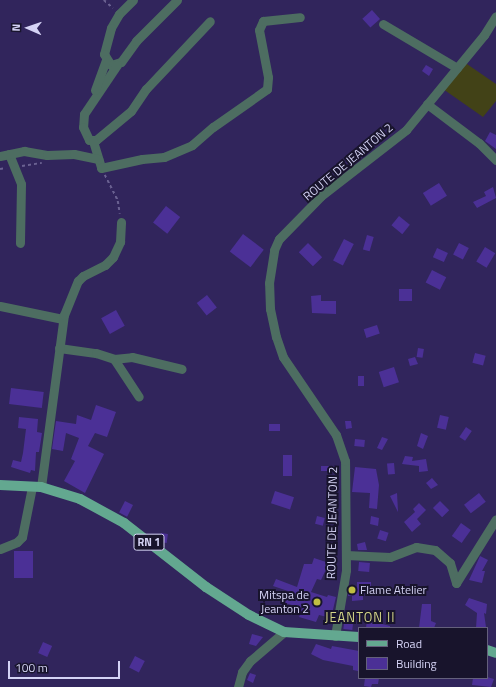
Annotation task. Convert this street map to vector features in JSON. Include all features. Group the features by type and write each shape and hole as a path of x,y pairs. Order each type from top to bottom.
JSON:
{"main road":[{"name":"RN 1","path":"0,485 36,487 80,499 124,523 206,587 249,615 284,632 358,637"}],"street":[{"path":"88,108 106,59 111,28 119,14 133,0"},
{"path":"99,164 93,141 87,138 83,127 84,114 117,65 177,0"},
{"name":"ROUTE DE JEANTON 2","path":"335,636 346,570 345,461 336,435 283,357 270,310 269,272 279,239 321,196 406,130 484,35 496,16"},
{"path":"20,243 21,184 4,155 24,151 47,155 74,154 99,164 175,154 192,144 213,127 263,94 267,89 268,77 259,30 260,24 267,19 300,17"},
{"path":"93,141 131,112 146,89 210,21"},
{"path":"383,24 457,68"},
{"path":"106,59 111,65 117,65"},
{"path":"427,104 480,143 496,160"},
{"path":"0,549 17,542 22,537 36,487 64,319 78,281 83,276 105,265 113,256 120,242 121,222"},
{"path":"0,306 64,319"},
{"path":"59,348 96,353 114,359 132,357 182,369"},
{"path":"114,359 139,397"},
{"path":"346,555 390,558 416,547 435,550 450,563 456,583 496,519"},
{"path":"238,687 242,672 250,661 284,632"}],"path":[{"path":"104,0 119,14"},
{"path":"99,164 118,201 121,222"}],"shaded area":[{"path":"464,62 496,84 496,101 483,117 443,89"}],"building":[{"path":"372,10 380,19 370,28 362,19"},
{"path":"426,65 433,69 429,76 422,71"},
{"path":"490,132 496,135 496,149 485,141"},
{"path":"439,183 447,196 431,206 423,193"},
{"path":"493,187 496,198 477,208 473,202 486,196 484,192"},
{"path":"166,206 180,217 167,234 153,223"},
{"path":"399,216 410,225 402,234 391,225"},
{"path":"243,234 264,250 251,267 230,252"},
{"path":"367,235 374,237 370,251 363,249"},
{"path":"344,239 354,244 343,265 333,260"},
{"path":"308,243 322,257 313,266 299,252"},
{"path":"459,243 469,248 463,260 453,255"},
{"path":"485,247 495,253 487,268 476,262"},
{"path":"437,248 448,253 444,262 433,257"},
{"path":"432,270 446,277 440,290 426,282"},
{"path":"399,289 412,289 412,301 399,301"},
{"path":"207,295 217,308 207,316 197,303"},
{"path":"321,295 321,301 336,301 336,314 312,313 311,296"},
{"path":"116,310 125,326 110,334 101,318"},
{"path":"377,325 380,334 366,338 364,329"},
{"path":"418,348 424,349 423,358 417,357"},
{"path":"475,353 486,356 483,366 472,363"},
{"path":"415,357 418,364 410,366 408,359"},
{"path":"394,367 399,382 384,387 379,372"},
{"path":"358,376 364,376 364,386 358,386"},
{"path":"11,388 44,392 42,408 9,404"},
{"path":"96,405 116,412 107,437 95,433 88,446 104,454 85,493 64,481 75,461 71,459 79,438 66,433 63,451 52,449 56,421 76,424 77,415 91,420"},
{"path":"440,415 449,417 446,430 437,428"},
{"path":"19,417 38,419 37,432 42,433 39,452 36,452 35,471 31,470 30,473 11,467 13,460 21,462 23,453 26,429 18,428"},
{"path":"345,421 351,421 352,428 346,429"},
{"path":"269,424 280,424 280,431 269,431"},
{"path":"466,427 472,431 465,441 459,437"},
{"path":"421,433 428,436 423,449 417,446"},
{"path":"382,437 388,439 382,450 377,448"},
{"path":"355,439 365,440 364,447 354,446"},
{"path":"283,455 292,455 292,476 283,476"},
{"path":"405,456 413,457 412,461 426,459 428,471 419,472 419,466 402,464"},
{"path":"394,463 395,474 388,475 387,464"},
{"path":"321,466 339,466 339,471 321,471"},
{"path":"355,467 376,469 379,485 377,509 369,508 370,493 352,492"},
{"path":"432,478 438,485 431,489 426,483"},
{"path":"275,491 294,497 290,510 271,503"},
{"path":"397,493 398,511 398,512 390,496"},
{"path":"479,493 486,502 471,513 464,505"},
{"path":"125,501 133,505 127,517 119,513"},
{"path":"440,501 449,510 442,517 433,508"},
{"path":"419,503 426,510 417,519 421,524 412,532 404,522 415,512 413,509"},
{"path":"317,516 325,518 323,526 315,524"},
{"path":"371,516 379,518 378,526 370,524"},
{"path":"461,523 471,530 462,543 452,536"},
{"path":"380,530 389,533 386,541 377,539"},
{"path":"161,533 168,534 167,543 160,542"},
{"path":"365,542 367,550 358,550 357,544"},
{"path":"14,551 33,551 33,578 14,578"},
{"path":"480,556 488,560 482,571 485,571 482,583 469,580"},
{"path":"314,558 329,563 321,580 317,579 311,592 327,597 328,595 336,597 331,618 319,615 316,622 299,617 302,608 285,603 288,591 273,586 276,579 297,587 304,564 312,564"},
{"path":"359,562 370,563 369,572 358,571"},
{"path":"357,582 371,582 371,592 363,592 363,600 352,601 352,596 348,596 349,590 357,590"},
{"path":"469,598 487,604 486,614 484,613 486,627 476,627 477,613 465,605"},
{"path":"422,604 431,604 431,621 436,623 434,627 419,627"},
{"path":"367,620 390,626 390,627 366,627"},
{"path":"344,623 353,624 352,630 343,629"},
{"path":"252,634 263,637 256,646 249,644"},
{"path":"43,642 52,646 47,657 38,653"},
{"path":"316,644 331,649 332,646 358,651 358,671 353,670 353,666 323,660 311,654"},
{"path":"135,656 145,661 139,673 129,668"},
{"path":"250,673 256,675 253,683 247,680"},
{"path":"488,677 494,679 491,687 472,685 473,679 488,679"},
{"path":"365,679 379,679 378,684 372,684 371,687 364,686"}],"place":[{"name":"Flame Atelier","path":"352,590"},
{"name":"Mitspa de Jeanton 2","path":"317,602"}],"district":[{"name":"JEANTON II","path":"360,617"}]}
